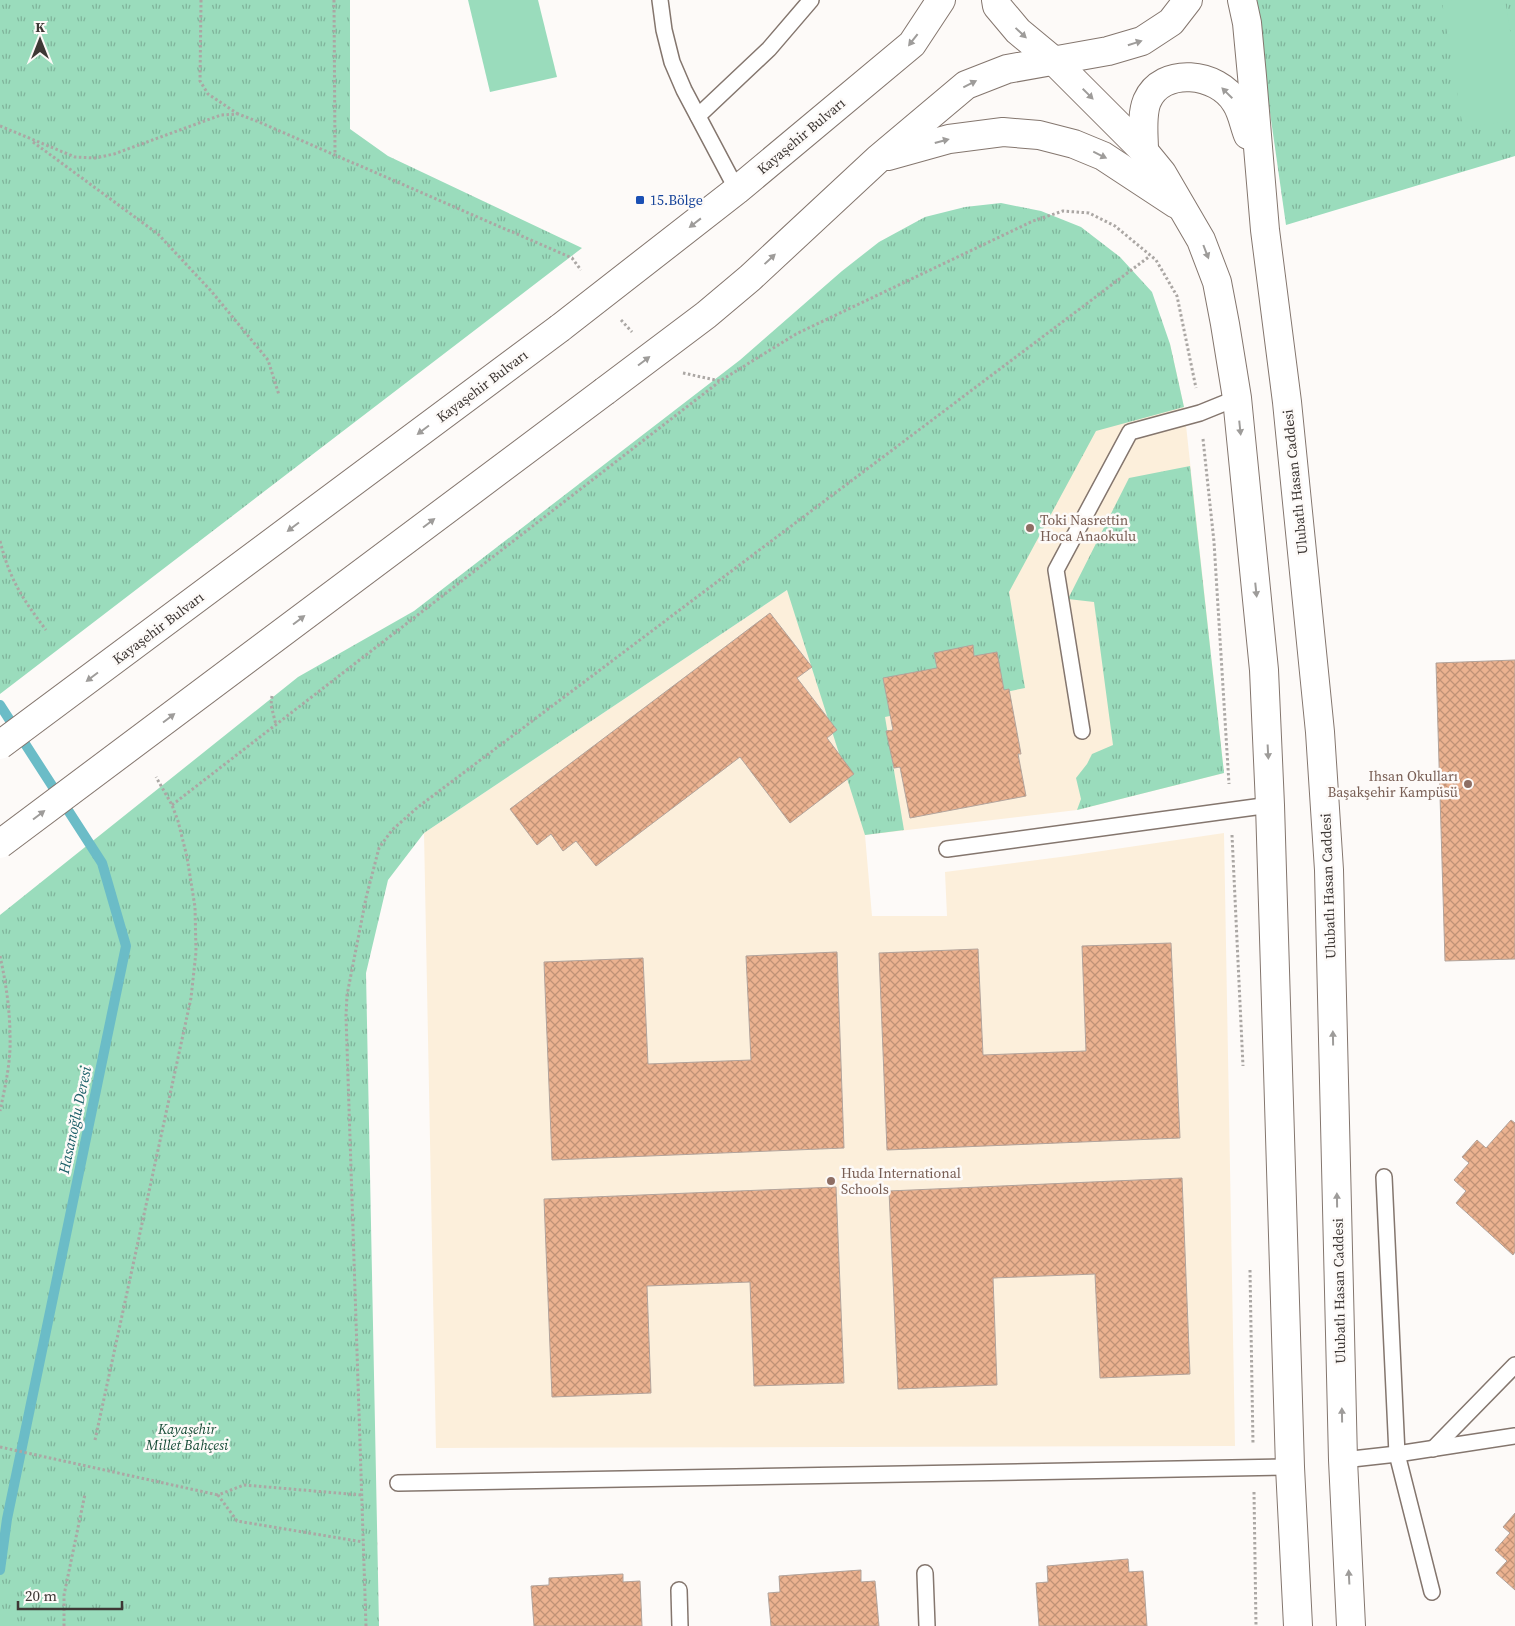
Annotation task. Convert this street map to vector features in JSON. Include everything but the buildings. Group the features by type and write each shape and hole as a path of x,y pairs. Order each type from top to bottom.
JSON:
{"main road":[{"name":"Kayaşehir Bulvarı","path":"0,745 560,328 737,190 912,44 941,0"},
{"path":"996,0 997,6 1018,31 1053,60 1144,151 1162,173 1201,240 1217,282 1237,398 1264,670 1270,805 1290,1467 1298,1626"},
{"path":"0,844 706,315 750,278 878,159 966,85 1006,69 1108,51 1142,41 1171,22 1188,0"},
{"name":"Ulubatlı Hasan Caddesi","path":"1242,0 1247,23 1252,67 1265,230 1287,402 1320,732 1329,870 1344,1460 1351,1626"},
{"path":"1144,151 1144,115 1147,101 1156,88 1178,78 1200,77 1218,84 1236,102 1260,169"},
{"path":"878,159 949,139 1003,132 1039,135 1074,144 1103,156 1184,208"}],"lane":[{"path":"660,0 664,30 672,62 684,90 737,190"},
{"path":"698,116 768,50 812,0"},
{"path":"1082,731 1056,570 1130,432 1200,413 1237,398"},
{"path":"947,849 1270,805"},
{"path":"1384,1177 1397,1454 1432,1592"},
{"path":"1433,1449 1515,1365"},
{"path":"1344,1460 1515,1436"},
{"path":"398,1483 1290,1467"},
{"path":"925,1573 927,1626"},
{"path":"679,1590 680,1626"}],"path":[{"path":"201,0 200,81 208,94 238,114 335,154 572,258"},
{"path":"334,0 335,154"},
{"path":"0,126 76,157 95,158 114,154 222,115 238,114"},
{"path":"28,138 158,234 212,292 268,360 279,395"},
{"path":"172,805 720,382 796,334 1033,221 1063,211 1089,213 1115,226 1156,260 1177,296 1200,413 1214,542 1244,1073"},
{"path":"366,1626 346,1016 348,995 366,898 379,848 392,830 418,807 1150,256"},
{"path":"679,372 720,382"},
{"path":"0,541 4,559 13,581 25,603 46,630"},
{"path":"272,696 271,705 276,725"},
{"path":"95,1440 188,1008 196,952 195,907 178,821 172,805 156,777"},
{"path":"0,956 6,982 10,1038 7,1079 0,1111"},
{"path":"1250,1268 1256,1626"},
{"path":"0,1447 218,1495 244,1485 361,1495"},
{"path":"64,1626 64,1594 85,1494"},
{"path":"218,1495 237,1521 363,1542"}],"shaded area":[{"name":"Huda International Schools","path":"1170,344 1184,407 1224,773 1077,810 865,835 872,916 947,916 945,872 1224,833 1235,1446 436,1448 424,833 787,590"}],"green space":[{"path":"0,0 350,0 350,129 388,156 582,248 0,694"},
{"path":"468,0 538,0 557,77 490,92"},
{"path":"1254,0 1515,0 1515,156 1286,225"},
{"path":"1452,0 1505,0 1515,59 1515,120 1463,128 1442,2"},
{"name":"Kayaşehir Millet Bahçesi","path":"1001,203 1041,211 1081,227 1120,257 1152,292 1170,344 1184,407 1096,431 1009,592 1025,688 885,717 904,830 865,835 787,590 424,833 388,880 366,973 379,1626 0,1626 0,915 298,677 414,611 740,360 842,271 879,242 925,217 965,207"},
{"path":"1190,466 1224,773 1077,810 1081,799 1076,778 1092,754 1113,745 1094,602 1068,599 1129,478"}],"waterway":[{"name":"Hasanoğlu Deresi","path":"0,705 102,863 126,946 7,1519 0,1570"}],"place":[{"name":"15.Bölge","path":"640,200"},
{"name":"Toki Nasrettin Hoca Anaokulu","path":"1030,528"},
{"name":"Ihsan Okulları Başakşehir Kampüsü","path":"1468,784"},
{"name":"Huda International Schools","path":"831,1181"}]}
